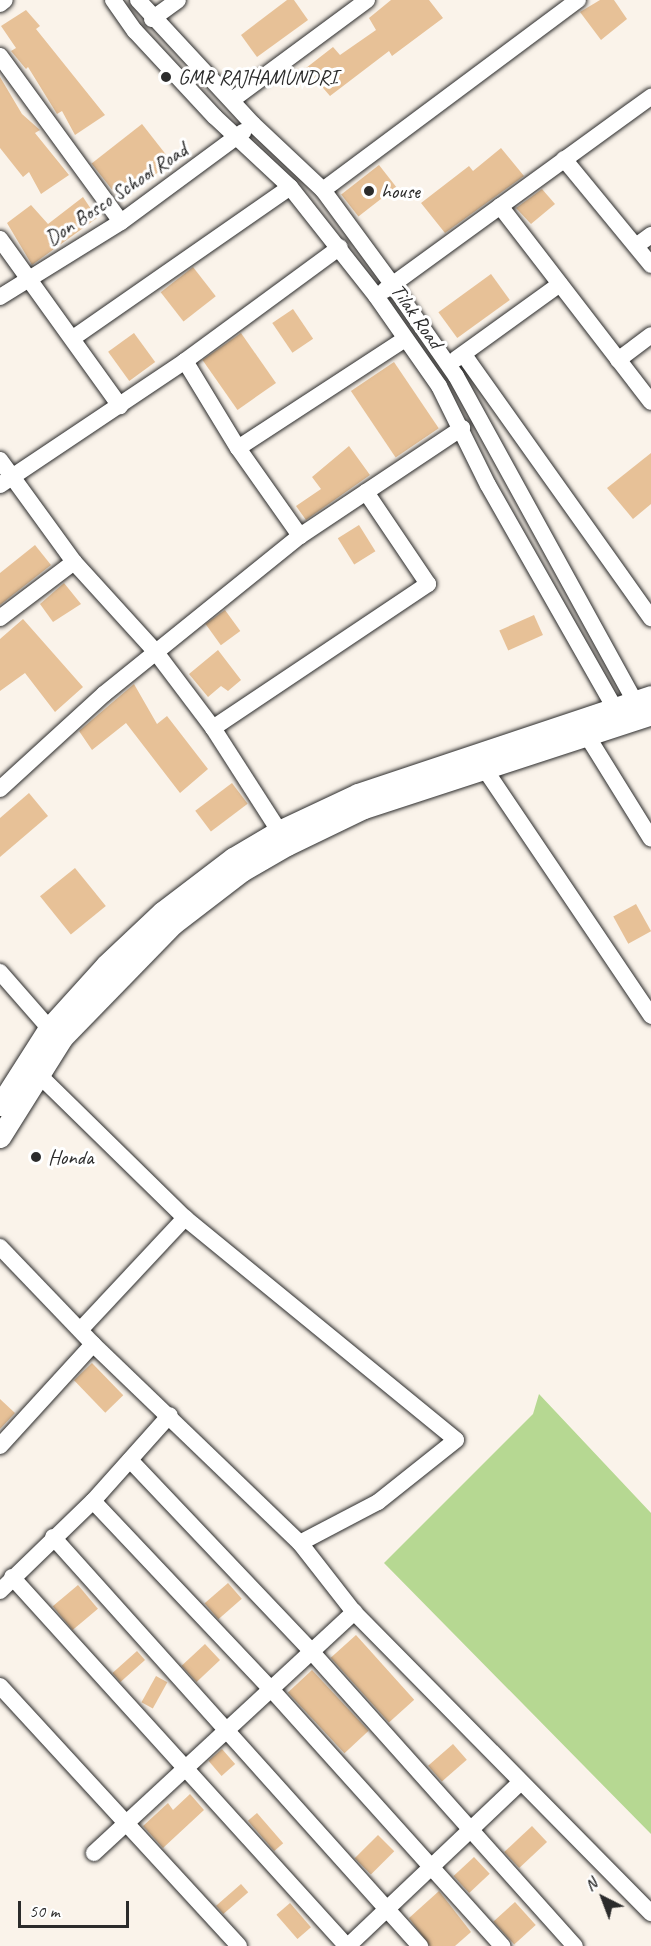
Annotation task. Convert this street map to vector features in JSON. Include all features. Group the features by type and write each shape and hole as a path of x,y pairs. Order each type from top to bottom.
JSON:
{"main road":[{"path":"0,1137 62,1038 118,976 173,924 242,872 287,845 364,808 586,734 636,709"},
{"path":"0,1105 49,1028 162,912 233,858 279,831 358,794 636,709"}],"street":[{"path":"0,4 5,0"},
{"name":"Tilak Road","path":"113,0 135,31 237,139 290,187 340,247 405,339 462,428 488,485 636,709"},
{"name":"Tilak Road","path":"138,0 152,19 253,124 323,190 392,284 447,364 636,709"},
{"path":"152,19 178,0"},
{"path":"232,100 367,0"},
{"path":"323,190 568,3"},
{"path":"0,56 121,222"},
{"path":"376,296 651,97"},
{"name":"Don Bosco School Road","path":"0,297 121,222 237,139 253,124"},
{"path":"564,159 651,265"},
{"path":"73,338 290,187"},
{"path":"500,206 651,402"},
{"path":"636,246 651,235"},
{"path":"0,239 120,406"},
{"path":"5,481 185,361 340,247"},
{"path":"447,364 464,355 560,284"},
{"path":"618,360 651,335"},
{"path":"238,448 405,339"},
{"path":"464,355 651,618"},
{"path":"185,361 238,448 300,536"},
{"path":"0,789 155,651 300,536 462,428"},
{"path":"0,460 5,481 74,562 155,651 213,728 279,831"},
{"path":"213,728 428,584 366,492"},
{"path":"0,618 74,562"},
{"path":"586,734 651,839"},
{"path":"484,768 651,1015"},
{"path":"0,972 49,1028"},
{"path":"38,1074 185,1218 456,1440 378,1502 300,1543"},
{"path":"82,1328 185,1218"},
{"path":"0,1247 82,1328 93,1344 170,1415 300,1543 354,1612 651,1912"},
{"path":"0,1446 93,1344"},
{"path":"0,1591 53,1537 93,1501 170,1415"},
{"path":"130,1460 311,1651 575,1946"},
{"path":"93,1501 271,1689 430,1871 502,1946"},
{"path":"53,1537 228,1729 420,1946"},
{"path":"12,1577 184,1770 347,1946 473,1831 521,1782"},
{"path":"94,1852 354,1612"},
{"path":"0,1686 124,1825 239,1946"}],"green space":[{"path":"539,1394 651,1513 651,1834 384,1563 533,1414"}],"building":[{"path":"287,0 294,0 308,20 257,57 241,35"},
{"path":"391,0 429,0 443,18 392,56 389,51 330,96 306,68 333,47 340,55 376,30 369,18"},
{"path":"600,0 614,0 627,19 601,40 580,12"},
{"path":"26,10 40,26 36,29 105,115 75,135 62,111 57,114 28,67 26,69 11,51 16,48 1,26"},
{"path":"0,77 22,114 40,130 35,133 69,175 41,194 29,172 23,177 0,148"},
{"path":"142,124 172,162 121,201 92,163"},
{"path":"501,148 524,176 445,233 421,203 469,166 473,171"},
{"name":"house","path":"379,165 396,187 358,217 341,195"},
{"path":"542,189 555,204 531,224 516,208"},
{"path":"83,197 97,218 32,265 7,223 31,205 48,224"},
{"path":"193,267 216,296 183,321 161,292"},
{"path":"491,274 510,300 457,338 438,312"},
{"path":"293,309 313,339 292,353 272,323"},
{"path":"134,333 155,362 129,381 108,352"},
{"path":"241,333 276,383 237,410 202,360"},
{"path":"394,362 439,428 396,457 351,391"},
{"path":"349,446 370,475 306,520 296,506 321,489 312,477"},
{"path":"651,453 651,504 633,519 607,488"},
{"path":"359,525 375,551 354,565 338,538"},
{"path":"35,545 51,565 0,605 0,573"},
{"path":"64,583 81,604 53,622 40,604"},
{"path":"225,610 240,631 221,645 206,624"},
{"path":"534,615 543,635 508,651 499,630"},
{"path":"23,619 83,687 55,712 25,673 0,691 0,639"},
{"path":"218,650 241,680 228,691 221,686 208,697 189,674"},
{"path":"134,684 157,724 167,716 208,769 180,793 126,723 92,750 79,731"},
{"path":"232,783 248,804 211,831 195,811"},
{"path":"29,793 48,816 0,857 0,818"},
{"path":"75,868 106,906 71,934 40,896"},
{"path":"636,904 651,931 628,944 613,917"},
{"path":"92,1363 123,1395 105,1413 74,1380"},
{"path":"0,1399 15,1413 0,1429"},
{"path":"228,1583 242,1599 218,1619 205,1603"},
{"path":"78,1585 98,1609 73,1630 53,1606"},
{"path":"356,1635 414,1700 389,1722 331,1658"},
{"path":"205,1644 220,1660 197,1682 182,1666"},
{"path":"137,1651 145,1660 121,1682 112,1673"},
{"path":"312,1670 369,1731 344,1753 288,1693"},
{"path":"156,1676 167,1682 153,1709 141,1702"},
{"path":"453,1744 467,1760 442,1781 428,1766"},
{"path":"222,1749 235,1764 222,1776 208,1761"},
{"path":"190,1794 204,1810 163,1848 143,1826 168,1803 173,1810"},
{"path":"257,1813 283,1843 274,1851 248,1821"},
{"path":"532,1826 547,1842 519,1868 504,1852"},
{"path":"378,1835 394,1851 371,1875 355,1858"},
{"path":"474,1857 490,1874 469,1893 454,1876"},
{"path":"241,1884 248,1892 223,1914 216,1906"},
{"path":"439,1891 471,1932 455,1946 430,1946 409,1918"},
{"path":"515,1902 536,1925 514,1944 493,1921"},
{"path":"290,1903 311,1927 297,1939 276,1915"}],"place":[{"name":"GMR RAJHAMUNDRI","path":"166,77"},
{"name":"house","path":"369,191"},
{"name":"Honda","path":"36,1157"}]}
